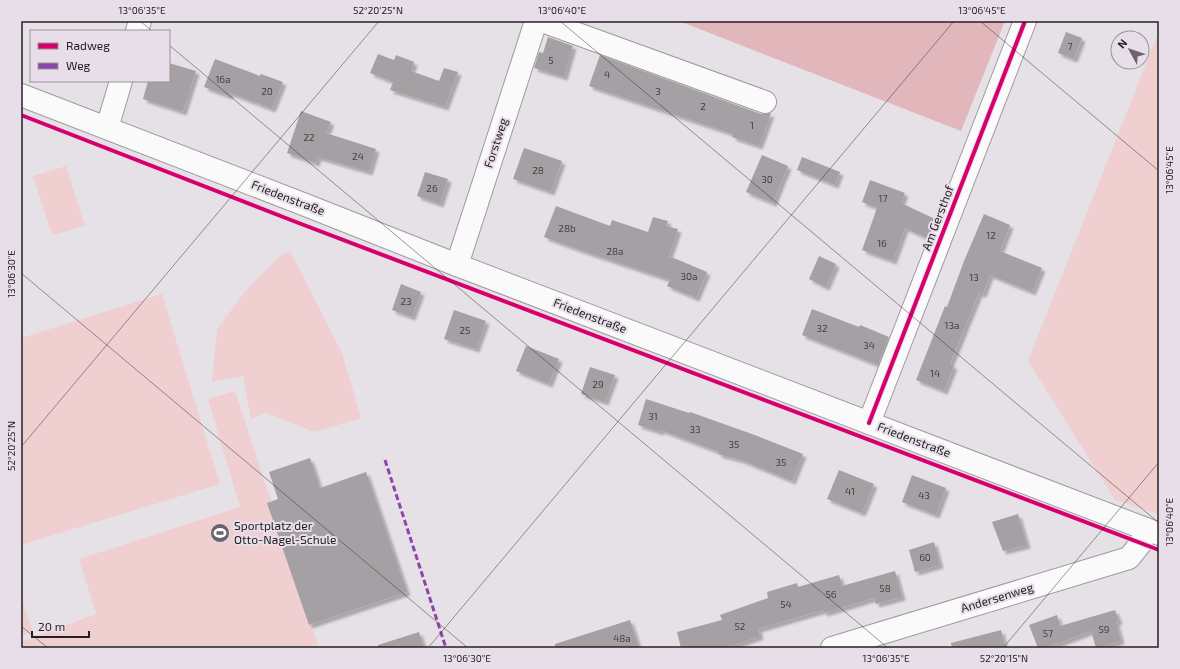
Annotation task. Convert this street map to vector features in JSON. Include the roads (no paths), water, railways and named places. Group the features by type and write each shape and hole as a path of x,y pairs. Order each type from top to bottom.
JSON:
{"street":[{"name":"Forstweg","path":"457,265 536,21"},
{"path":"542,21 765,102"},
{"name":"Am Gersthof","path":"869,423 1026,21"},
{"path":"107,128 121,82"},
{"name":"Friedenstraße","path":"21,95 457,265 1153,532"},
{"name":"Andersenweg","path":"832,648 1129,558 1153,532"}],"place":[{"name":"Sportplatz der Otto-Nagel-Schule","path":"220,533"}]}
